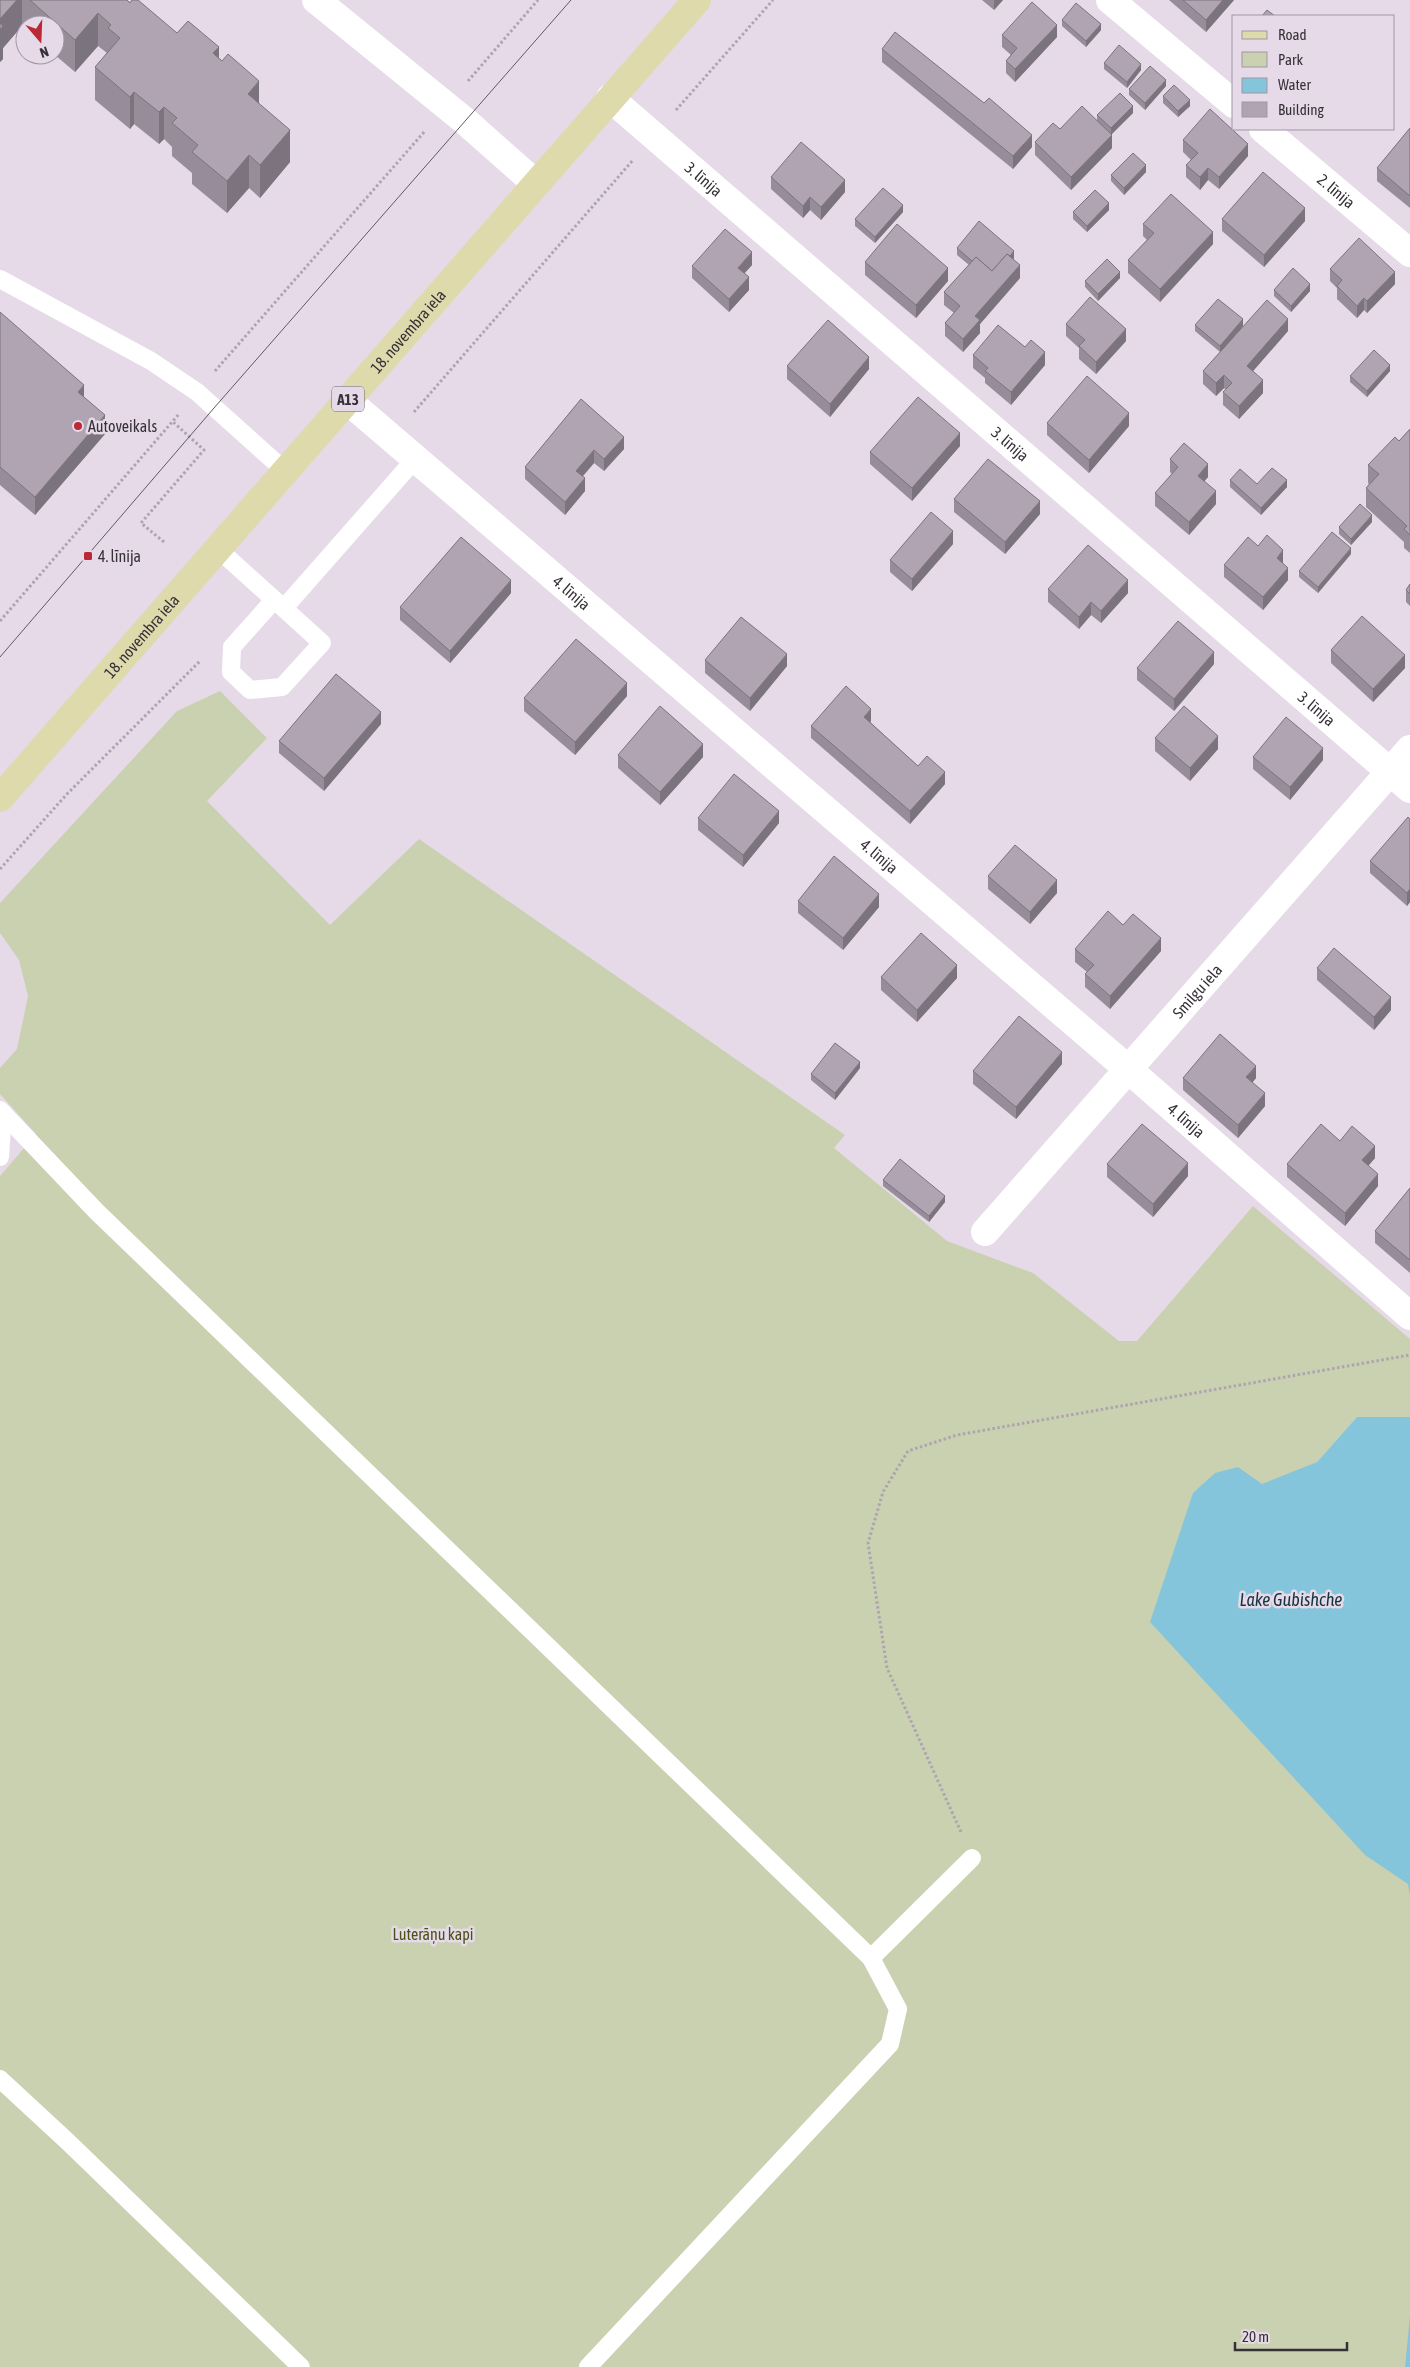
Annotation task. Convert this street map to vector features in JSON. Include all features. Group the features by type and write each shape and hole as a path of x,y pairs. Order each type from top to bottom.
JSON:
{"main road":[{"name":"18. novembra iela","path":"0,798 284,470 697,0"}],"street":[{"path":"316,0 447,106 535,183"},
{"path":"1110,0 1232,102"},
{"name":"3. līnija","path":"610,98 1400,780"},
{"name":"2. līnija","path":"1263,130 1410,253"},
{"name":"4. līnija","path":"347,400 1128,1069 1410,1316"},
{"name":"Smilgu iela","path":"985,1232 1128,1069 1400,780 1410,749"}],"lane":[{"path":"0,279 151,361 197,392 284,470"},
{"path":"217,548 279,604 322,643 282,686 250,690 231,672 232,647 279,604 416,458"},
{"path":"0,1157 1,1111"},
{"path":"1,1111 96,1211 870,1958 898,2009 890,2044 588,2367"},
{"path":"870,1958 972,1858"},
{"path":"0,2079 68,2141 301,2367"}],"path":[{"path":"0,621 538,0"},
{"path":"164,542 141,522 204,450 172,421"},
{"path":"972,1858 888,1668 868,1543 883,1492 908,1451 957,1435 1410,1355"}],"green space":[{"name":"Luterāņu kapi","path":"220,691 267,738 207,801 330,925 419,839 845,1135 834,1148 947,1241 1033,1273 1119,1341 1137,1341 1253,1206 1410,1339 1410,1417 1357,1417 1317,1462 1299,1470 1410,1885 1410,2367 0,2367 0,1176 36,1134 0,1094 0,1068 17,1049 28,996 19,960 0,933 0,903 177,711"}],"water":[{"name":"Lake Gubishche","path":"1357,1417 1410,1417 1410,1896 1408,1884 1365,1855 1150,1622 1193,1493 1215,1473 1238,1467 1262,1484 1317,1462"},
{"path":"1410,2316 1410,2367 1405,2367"}],"building":[{"path":"0,0 17,0 0,19"},
{"path":"30,0 127,0 130,3 132,0 138,0 177,33 188,21 219,47 213,53 222,61 228,54 259,81 248,94 290,130 260,165 249,155 227,181 192,152 198,145 172,123 177,118 164,107 159,112 134,92 130,97 95,67 120,38 108,28 111,25 98,13 75,40 65,31 65,15 47,15"},
{"path":"1183,0 1223,0 1206,20"},
{"path":"1032,2 1057,25 1015,69 1006,61 1017,48 1002,35"},
{"path":"1076,3 1101,24 1086,41 1062,20"},
{"path":"1267,10 1274,15 1263,15"},
{"path":"895,32 984,103 989,98 1032,135 1013,156 882,49"},
{"path":"1119,45 1141,64 1127,82 1104,63"},
{"path":"1150,66 1166,80 1145,103 1129,89"},
{"path":"1174,85 1190,100 1178,111 1163,96"},
{"path":"1120,93 1133,106 1111,128 1097,115"},
{"path":"1082,106 1112,135 1071,177 1035,142 1053,123 1060,129"},
{"path":"1210,109 1248,144 1219,177 1208,168 1200,177 1186,165 1198,153 1183,140"},
{"path":"1410,128 1410,196 1377,168"},
{"path":"801,142 845,180 821,207 810,197 803,206 771,177"},
{"path":"1133,153 1146,165 1124,188 1111,175"},
{"path":"1263,172 1305,208 1264,255 1222,219"},
{"path":"883,188 903,205 875,237 855,219"},
{"path":"1095,190 1109,203 1087,226 1073,212"},
{"path":"1171,194 1213,232 1160,289 1128,260 1154,233 1143,224"},
{"path":"979,221 1014,251 1010,256 1007,254 992,271 976,257 972,261 957,248"},
{"path":"897,224 948,268 916,305 865,262"},
{"path":"725,229 752,252 738,268 749,277 729,299 692,266"},
{"path":"1359,238 1395,272 1367,301 1364,298 1357,306 1337,286 1342,280 1330,269"},
{"path":"1007,254 1020,265 975,316 980,320 963,339 945,323 960,306 944,292 976,257 992,271"},
{"path":"1107,259 1120,272 1098,294 1085,281"},
{"path":"1293,268 1310,284 1291,306 1274,290"},
{"path":"1090,297 1126,329 1096,362 1079,346 1085,340 1066,324"},
{"path":"1218,299 1243,319 1220,346 1195,325"},
{"path":"1267,300 1288,319 1247,366 1263,380 1239,406 1223,392 1232,383 1224,375 1216,383 1203,371"},
{"path":"0,312 84,385 78,392 105,415 35,497 0,467"},
{"path":"828,320 869,357 830,404 787,366"},
{"path":"998,325 1025,347 1031,340 1045,352 1011,392 985,371 988,368 973,355"},
{"path":"1374,350 1390,365 1367,391 1350,376"},
{"path":"1087,376 1129,413 1089,460 1047,423"},
{"path":"918,397 960,433 912,488 870,452"},
{"path":"581,399 624,437 604,459 594,450 576,471 585,478 565,502 525,467"},
{"path":"1410,429 1410,535 1404,529 1407,526 1366,488 1379,474 1368,465 1395,437 1399,441"},
{"path":"1184,443 1208,464 1198,476 1216,491 1189,522 1155,493 1178,467 1170,459"},
{"path":"988,459 1040,501 1005,542 954,499"},
{"path":"1272,468 1287,480 1261,508 1230,480 1240,469 1257,484"},
{"path":"1360,504 1372,515 1351,539 1339,527"},
{"path":"931,512 953,531 912,579 890,560"},
{"path":"1332,532 1351,548 1318,587 1299,571"},
{"path":"1267,535 1283,550 1277,558 1288,568 1263,597 1224,565 1248,537 1258,546"},
{"path":"461,537 511,580 450,651 400,607"},
{"path":"1088,545 1128,580 1101,611 1091,602 1079,617 1048,589"},
{"path":"1410,584 1410,594 1406,590"},
{"path":"1362,616 1405,655 1373,689 1331,650"},
{"path":"741,617 787,654 750,698 705,660"},
{"path":"1178,621 1214,652 1174,699 1137,668"},
{"path":"576,639 627,683 575,742 524,698"},
{"path":"336,674 381,712 324,778 279,741"},
{"path":"846,686 871,709 864,717 918,766 927,756 945,772 910,811 811,726"},
{"path":"660,706 703,744 660,792 618,755"},
{"path":"1184,706 1218,736 1190,768 1155,738"},
{"path":"1286,717 1323,748 1290,787 1253,757"},
{"path":"734,774 779,811 743,855 698,818"},
{"path":"1408,817 1410,819 1410,889 1407,893 1370,861"},
{"path":"1015,845 1057,880 1030,912 988,876"},
{"path":"834,856 879,894 843,938 798,901"},
{"path":"1108,911 1123,925 1133,914 1161,938 1110,996 1085,974 1094,965 1075,949"},
{"path":"921,933 957,965 917,1010 881,977"},
{"path":"1334,948 1391,997 1374,1017 1317,968"},
{"path":"1019,1016 1062,1052 1016,1107 973,1071"},
{"path":"1220,1034 1256,1066 1246,1077 1265,1093 1238,1125 1183,1078"},
{"path":"835,1043 860,1062 835,1093 811,1074"},
{"path":"1142,1124 1188,1163 1153,1204 1107,1164"},
{"path":"1321,1124 1340,1141 1352,1126 1375,1146 1362,1160 1378,1174 1345,1213 1287,1164"},
{"path":"900,1159 945,1196 929,1216 883,1180"},
{"path":"1410,1188 1410,1260 1375,1231"}],"tram line":[{"path":"0,657 214,408 571,0"}],"place":[{"name":"Autoveikals","path":"78,426"},
{"name":"4. līnija","path":"88,556"}]}
